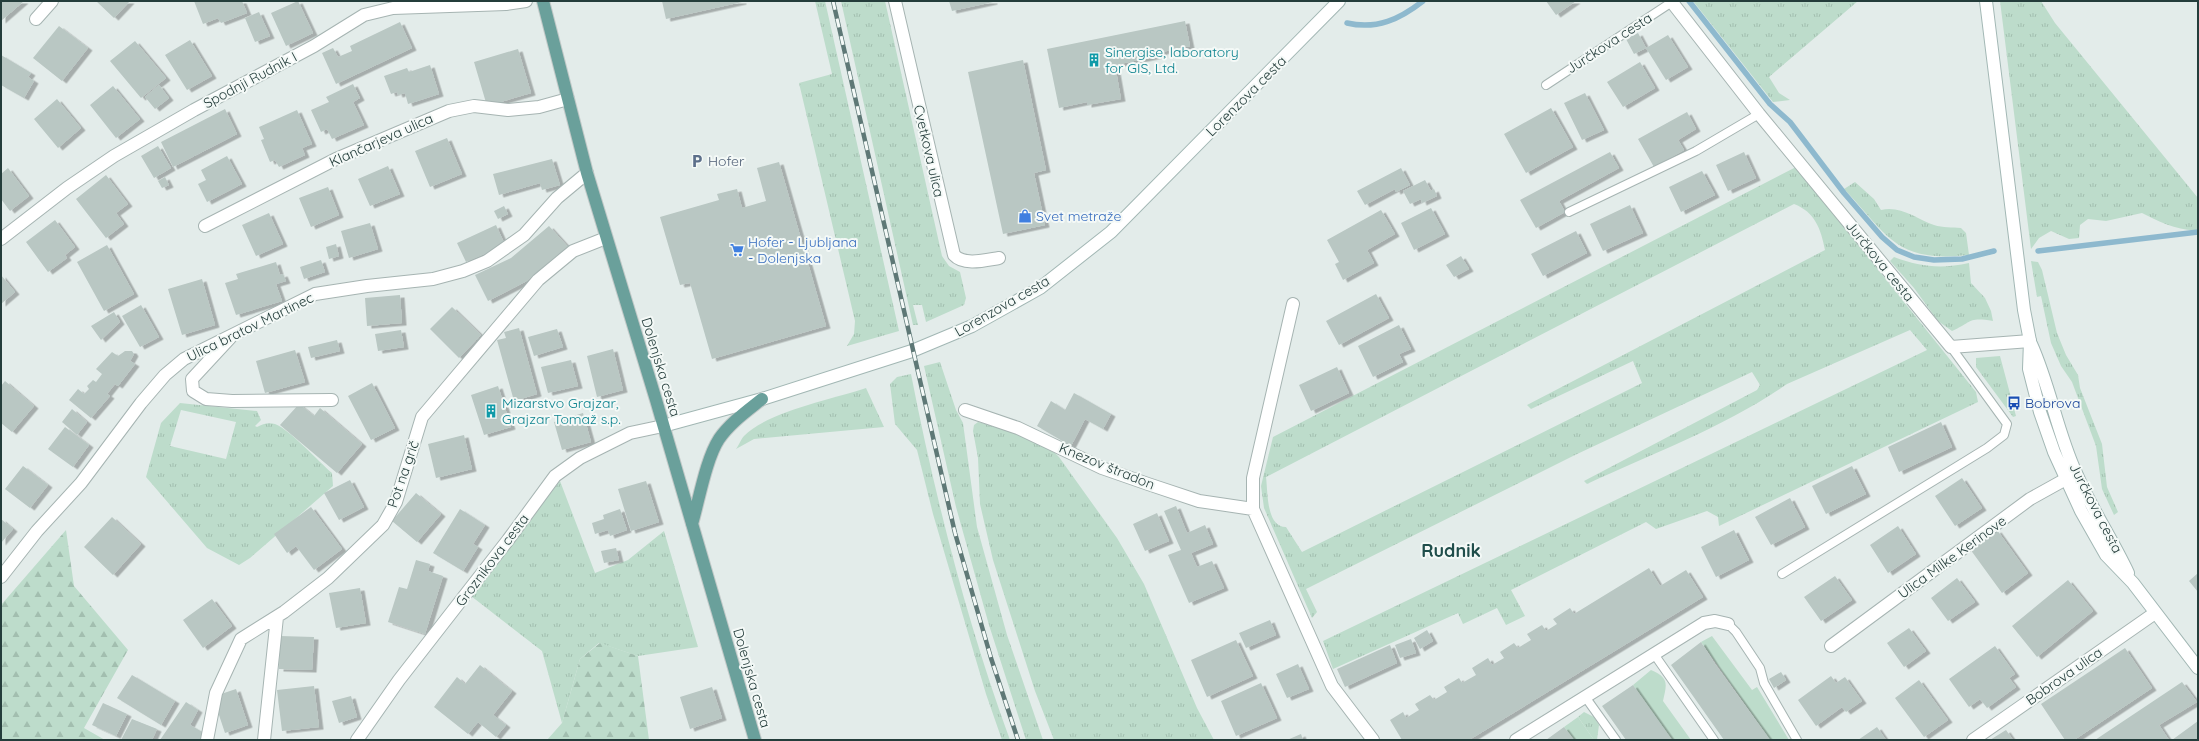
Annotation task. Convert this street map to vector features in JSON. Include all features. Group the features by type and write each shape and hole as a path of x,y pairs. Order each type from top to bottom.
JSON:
{"main road":[{"name":"Dolenjska cesta","path":"543,1 587,173 755,740"},
{"path":"692,524 713,451 720,438 735,422 762,399"}],"street":[{"path":"36,19 52,1"},
{"name":"Spodnji Rudnik I","path":"1,239 67,188 114,156 194,110 314,46 364,15 393,8 506,4 526,1"},
{"name":"Cvetkova ulica","path":"896,1 954,255 958,259 964,260 999,258"},
{"name":"Lorenzova cesta","path":"663,426 762,399 941,341 972,326 1040,288 1111,232 1339,1"},
{"name":"Jurčkova cesta","path":"1986,1 2022,294 2030,341 2028,370 2054,452 2071,476 2133,583 2198,668"},
{"name":"Jurčkova cesta","path":"1672,2 1759,114 1951,347"},
{"name":"Klančarjeva ulica","path":"205,226 336,159 449,111 474,106 508,110 539,107 568,99"},
{"name":"Ulica bratov Martinec","path":"1,578 37,531 81,484 141,403 165,375 184,359 315,294 367,286 433,279 463,271 487,261 524,235 557,198 587,173"},
{"name":"Pot na grič","path":"207,740 216,693 241,640 277,616 328,578 383,525 396,502 422,417 538,280 573,251 606,238"},
{"path":"1293,304 1253,478 1253,509 1332,686 1373,740"},
{"path":"233,335 192,379 193,391 206,399 232,401 332,400"},
{"path":"1951,347 2030,341"},
{"name":"Knezov štradon","path":"965,410 1018,428 1102,468 1148,484 1199,501 1253,509"},
{"name":"Groznikova cesta","path":"357,740 399,680 508,540 555,476 580,458 630,433 663,426"},
{"name":"Ulica Milke Kerinove","path":"1830,646 2030,499 2071,476"},
{"name":"Bobrova ulica","path":"1972,740 2155,613"},
{"path":"264,740 277,616"},
{"path":"1518,739 1704,623 1715,621 1728,624"}],"lane":[{"name":"Jurčkova cesta","path":"1546,85 1672,2"},
{"path":"1569,212 1696,151 1759,114"},
{"path":"1782,574 1987,448 2004,435 2007,424 1951,347"},
{"path":"1728,624 1736,632 1760,668 1764,683 1795,734 1797,740"},
{"path":"1654,654 1714,740"},
{"path":"1586,698 1616,740"}],"green space":[{"path":"815,1 825,1 899,331 847,346 854,334 855,321 799,83 832,74"},
{"path":"841,1 885,1 942,256 949,266 960,272 966,298 964,305 926,322 922,305 913,305 918,325 913,325"},
{"path":"1693,1 1858,1 1769,77 1779,93 1790,100 1773,102"},
{"path":"2000,1 2041,1 2055,23 2198,198 2198,230 2177,228 2142,213 2106,221 2088,219 2080,225 2079,238 2069,239 2051,231 2039,238 2031,249"},
{"path":"1796,167 1976,392 1978,402 1719,526 1718,517 1707,511 1656,529 1646,522 1511,590 1525,616 1506,625 1497,608 1463,624 1458,613 1333,669 1323,641 1927,350 1910,330 1787,384 1740,413 1690,438 1587,484 1584,481 1757,390 1760,385 1752,372 1575,455 1306,589 1317,612 1312,618 1264,508 1261,486 1273,437","holes":["1794,204 1801,207 1816,222 1825,250 1527,405 1531,409 1633,361 1642,383 1302,552 1286,527 1279,525 1271,515 1266,477"]},
{"path":"1855,182 1874,199 1881,210 1895,209 1908,213 1934,225 1961,228 1966,233 1969,255 1925,255 1909,250 1896,243 1884,233 1844,189"},
{"path":"1894,257 1913,263 1931,266 1950,266 1969,263 1971,283 1985,298 1991,311 1993,321 1974,320 1952,331 1938,321 1914,288 1890,261"},
{"path":"2031,261 2038,262 2042,270 2057,333 2066,355 2078,375 2080,388 2102,444 2107,487 2118,512 2114,515 2102,489 2096,446 2072,382 2061,366 2051,343 2041,296 2037,297"},
{"path":"2000,356 2016,416 2013,417 1976,367 1976,358"},
{"path":"940,362 956,410 963,423 977,527 1007,635 1043,740 1026,740 989,625 956,507 924,366"},
{"path":"911,374 920,420 953,559 994,696 1010,740 1002,740 986,694 933,514 917,450 895,424 890,384 897,377"},
{"path":"866,388 884,427 754,439 736,449 744,436 754,427 768,420 801,407"},
{"path":"180,403 257,411 261,420 255,426 257,427 272,423 288,432 332,473 333,486 250,558 239,565 207,548 146,477 161,423","holes":["181,410 236,422 226,459 170,446"]},
{"path":"978,422 1033,441 1053,451 1059,457 1117,538 1144,584 1197,708 1214,740 1054,740 1035,691 993,560 980,504 978,458 973,431 974,425"},
{"path":"560,481 595,573 628,560 664,531 698,647 638,656 599,643 580,659 562,723 542,651 471,596"},
{"path":"66,530 74,586 128,650 84,728 105,740 1,740 1,605"},
{"path":"1712,636 1752,690 1757,687 1789,740 1770,740 1701,642"},
{"path":"600,643 638,656 649,740 547,740 562,723 580,659"},
{"path":"1651,670 1664,679 1666,685 1663,701 1691,740 1672,740 1633,685"},
{"path":"1584,712 1594,717 1599,725 1597,740 1594,740 1578,717"},
{"path":"1578,717 1594,740 1574,740 1564,727"}],"building":[{"path":"1,1 24,1 1,21"},
{"path":"96,1 130,1 114,18"},
{"path":"194,1 242,1 247,13 221,23 218,18 203,24"},
{"path":"298,1 313,33 286,46 271,13"},
{"path":"662,1 742,1 742,2 666,19"},
{"path":"949,1 993,1 993,2 952,11"},
{"path":"1546,1 1576,1 1556,15"},
{"path":"259,12 270,36 255,42 245,18"},
{"name":"Sinergise, laboratory for GIS, Ltd.","path":"1185,21 1190,46 1162,52 1163,55 1115,65 1121,99 1087,105 1087,102 1059,108 1047,49"},
{"path":"400,22 412,48 336,84 322,53 333,48 338,57 352,51 350,46"},
{"path":"59,26 88,48 62,81 33,58"},
{"path":"1638,33 1646,48 1634,54 1626,39"},
{"path":"1668,35 1688,67 1666,80 1646,48"},
{"path":"190,40 212,76 187,90 165,55"},
{"path":"135,41 166,78 141,98 110,61"},
{"path":"518,49 531,93 487,106 474,62"},
{"path":"1,55 31,73 28,77 34,81 24,98 1,85"},
{"path":"1023,60 1046,170 1034,173 1045,225 1003,234 968,72"},
{"path":"1640,62 1655,88 1623,107 1607,82"},
{"path":"430,65 439,94 408,104 405,93 398,95 397,92 391,94 384,76 407,68 409,72"},
{"path":"353,84 360,98 353,102 364,125 332,139 327,129 321,132 311,110 329,102 326,97"},
{"path":"159,85 169,98 155,109 145,97"},
{"path":"113,86 140,119 116,138 90,105"},
{"path":"1585,93 1604,130 1582,140 1564,103"},
{"path":"57,99 81,128 58,148 34,119"},
{"path":"1551,108 1573,147 1526,173 1504,134"},
{"path":"225,109 237,134 173,167 161,142"},
{"path":"297,110 312,144 302,148 305,155 279,167 275,160 270,162 261,140 264,139 259,127"},
{"path":"1687,112 1696,129 1678,140 1684,150 1654,167 1638,139"},
{"path":"447,138 462,174 430,187 415,151"},
{"path":"158,146 171,168 154,178 141,156"},
{"path":"1610,152 1619,168 1559,201 1565,212 1536,228 1520,200"},
{"path":"1744,152 1756,178 1728,191 1716,165"},
{"path":"227,156 242,184 207,202 198,184 206,180 201,170"},
{"path":"552,159 560,185 542,190 540,183 499,195 493,174"},
{"name":"Hofer - Ljubljana - Dolenjska","path":"779,162 826,326 712,359 690,283 680,285 660,217 719,200 717,194 737,189 742,208 766,201 757,168"},
{"path":"388,166 400,194 370,206 358,179"},
{"path":"8,168 29,196 10,211 1,199 1,174"},
{"path":"1401,168 1410,185 1396,192 1395,189 1365,205 1357,191"},
{"path":"1702,171 1715,195 1681,212 1669,187"},
{"path":"106,175 128,204 116,213 124,224 106,238 76,199"},
{"path":"165,177 169,185 162,188 158,181"},
{"path":"1425,180 1431,191 1434,189 1437,196 1422,203 1421,199 1410,204 1403,191"},
{"path":"328,187 339,215 311,227 299,198"},
{"path":"1630,205 1643,233 1603,251 1590,224"},
{"path":"504,206 508,214 498,219 494,211"},
{"path":"1431,208 1445,234 1414,250 1401,223"},
{"path":"1381,210 1395,234 1367,250 1374,263 1343,280 1335,264 1339,262 1327,240"},
{"path":"269,213 283,244 256,256 242,225"},
{"path":"55,220 75,247 65,255 67,258 48,272 26,242"},
{"path":"370,223 378,249 349,258 341,231"},
{"path":"496,225 505,245 466,262 457,243"},
{"path":"549,226 569,248 525,282 488,301 475,275 511,258"},
{"path":"1576,231 1587,253 1543,276 1531,254"},
{"path":"336,244 339,256 329,259 326,247"},
{"path":"107,245 134,294 104,311 77,262"},
{"path":"1461,256 1469,269 1454,277 1446,265"},
{"path":"321,260 325,272 304,279 300,267"},
{"path":"276,262 280,275 283,274 286,281 276,284 282,301 236,315 225,283 238,279 236,274"},
{"path":"1,275 15,292 1,304"},
{"path":"202,279 215,325 182,335 168,289"},
{"path":"1376,294 1389,318 1339,345 1326,321"},
{"path":"400,295 402,323 367,326 365,298"},
{"path":"141,305 159,337 140,347 122,316"},
{"path":"452,307 481,335 459,358 430,329"},
{"path":"114,312 120,322 101,340 91,326"},
{"path":"1399,325 1411,349 1399,354 1403,362 1373,377 1358,346"},
{"path":"519,328 537,394 514,401 497,340 506,338 504,332"},
{"path":"557,329 563,347 534,356 528,337"},
{"path":"401,330 404,347 378,351 375,334"},
{"path":"337,340 340,351 311,358 308,347"},
{"path":"613,349 623,390 597,397 587,356"},
{"path":"295,350 305,382 265,393 256,361"},
{"path":"125,351 132,351 134,354 130,361 135,364 118,386 115,384 107,394 110,396 91,418 69,400 78,389 84,394 89,389 87,386 93,380 96,382 102,374 96,369 112,352 118,356"},
{"path":"571,360 578,386 548,393 541,367"},
{"path":"1337,367 1349,393 1311,411 1299,385"},
{"path":"5,381 34,406 12,432 1,423 1,386"},
{"path":"372,383 395,428 371,440 348,396"},
{"name":"Mizarstvo Grajzar, Grajzar Tomaž s.p.","path":"498,386 511,427 484,435 471,395"},
{"path":"1074,393 1111,414 1103,429 1085,419 1071,446 1037,426 1051,401 1065,410"},
{"path":"299,404 314,416 320,408 362,444 337,473 280,425"},
{"path":"72,409 87,422 77,435 62,422"},
{"path":"583,413 591,442 562,450 554,422"},
{"path":"1941,422 1952,447 1899,472 1888,447"},
{"path":"65,427 89,445 73,467 48,449"},
{"path":"464,435 472,469 436,478 428,444"},
{"path":"23,466 48,485 30,508 5,489"},
{"path":"1852,466 1866,494 1826,514 1812,486"},
{"path":"1962,478 1982,508 1955,526 1935,496"},
{"path":"350,480 364,507 339,520 324,493"},
{"path":"646,481 659,522 631,531 618,489"},
{"path":"416,493 441,514 417,542 392,521"},
{"path":"1790,498 1805,527 1771,545 1755,517"},
{"path":"1176,506 1187,533 1205,525 1213,544 1191,553 1197,567 1212,561 1224,588 1189,603 1168,555 1181,550 1164,511"},
{"path":"311,507 342,549 314,570 296,546 287,553 274,534"},
{"path":"460,509 485,525 473,544 478,547 463,571 433,553"},
{"path":"620,509 627,530 610,536 608,530 595,534 592,523 604,519 603,515"},
{"path":"1157,513 1169,541 1145,551 1133,524"},
{"path":"112,517 141,544 113,575 84,547"},
{"path":"1,519 13,529 1,543"},
{"path":"1898,526 1916,554 1888,573 1870,545"},
{"path":"1734,530 1749,560 1716,577 1701,547"},
{"path":"1997,530 2028,573 2002,593 1970,549"},
{"path":"616,548 619,560 604,563 601,551"},
{"path":"416,560 430,564 428,571 443,576 425,634 388,622 399,587 407,589"},
{"path":"1649,568 1660,586 1686,570 1703,597 1469,740 1402,740 1390,720 1403,712 1406,718 1419,710 1415,704 1430,695 1434,700 1447,692 1444,687 1459,678 1462,683 1476,675 1472,668 1488,658 1492,665 1504,658 1500,652 1514,643 1518,648 1531,640 1527,634 1542,625 1546,631 1557,624 1553,619 1570,608 1574,614"},
{"path":"2198,573 2198,592 2189,581"},
{"path":"1835,576 1852,600 1821,621 1804,597"},
{"path":"1957,578 1975,602 1948,621 1931,598"},
{"path":"2068,580 2093,611 2037,657 2012,626"},
{"path":"360,588 366,623 336,628 329,593"},
{"path":"212,599 232,626 203,648 183,620"},
{"path":"1270,620 1276,635 1246,648 1239,633"},
{"path":"1909,628 1926,651 1904,667 1887,643"},
{"path":"1427,630 1433,641 1420,649 1414,638"},
{"path":"280,636 314,637 312,670 279,669"},
{"path":"1411,639 1416,653 1400,658 1395,645"},
{"path":"1236,640 1253,676 1207,697 1191,660"},
{"path":"1701,642 1715,664 1770,740 1724,740 1671,665"},
{"path":"1390,645 1397,663 1345,687 1337,669"},
{"path":"1995,646 2015,674 2009,678 2016,687 1987,708 1980,699 1969,707 1949,679"},
{"path":"2125,648 2152,688 2074,740 2065,740 2041,704"},
{"path":"1298,664 1309,689 1287,698 1276,674"},
{"path":"480,665 512,691 493,715 506,725 496,737 478,722 468,734 434,707 457,677 465,684"},
{"path":"1781,672 1786,680 1774,688 1769,679"},
{"path":"132,675 175,701 161,725 117,698"},
{"path":"1831,676 1836,683 1845,677 1862,701 1846,712 1842,707 1816,726 1798,700"},
{"path":"1919,680 1948,720 1924,737 1895,698"},
{"path":"2182,682 2197,702 2159,725 2169,740 2095,740"},
{"path":"1261,683 1277,718 1236,736 1221,701"},
{"path":"1633,685 1672,740 1626,740 1602,706"},
{"path":"314,686 319,727 282,731 277,690"},
{"path":"712,687 722,718 690,729 680,697"},
{"path":"236,689 248,725 225,733 215,703 220,702 218,695"},
{"path":"351,696 357,717 339,723 332,701"},
{"path":"186,702 198,710 190,725 204,733 200,740 160,740"},
{"path":"103,703 127,714 116,736 92,725"},
{"path":"132,719 157,729 152,740 121,740"},
{"path":"2198,721 2198,740 2172,740"},
{"path":"1564,727 1574,740 1546,740"},
{"path":"1877,727 1886,740 1858,740"},
{"path":"2006,730 2013,740 1990,740"},
{"path":"1301,734 1303,740 1287,740"}],"waterway":[{"path":"1347,23 1358,25 1378,24 1397,18 1423,1"},
{"path":"1689,1 1770,104 1790,122 1844,193 1882,237 1897,250 1914,257 1934,260 1962,259 1994,251"},
{"path":"2038,251 2198,232"}],"railway":[{"path":"833,1 955,533 991,658 1018,740"}],"place":[{"name":"Sinergise, laboratory for GIS, Ltd.","path":"1094,60"},
{"name":"Hofer","path":"697,161"},
{"name":"Svet metraže","path":"1025,216"},
{"name":"Hofer - Ljubljana - Dolenjska","path":"737,250"},
{"name":"Bobrova","path":"2014,403"},
{"name":"Mizarstvo Grajzar, Grajzar Tomaž s.p.","path":"491,411"}],"district":[{"name":"Rudnik","path":"1451,551"}]}
